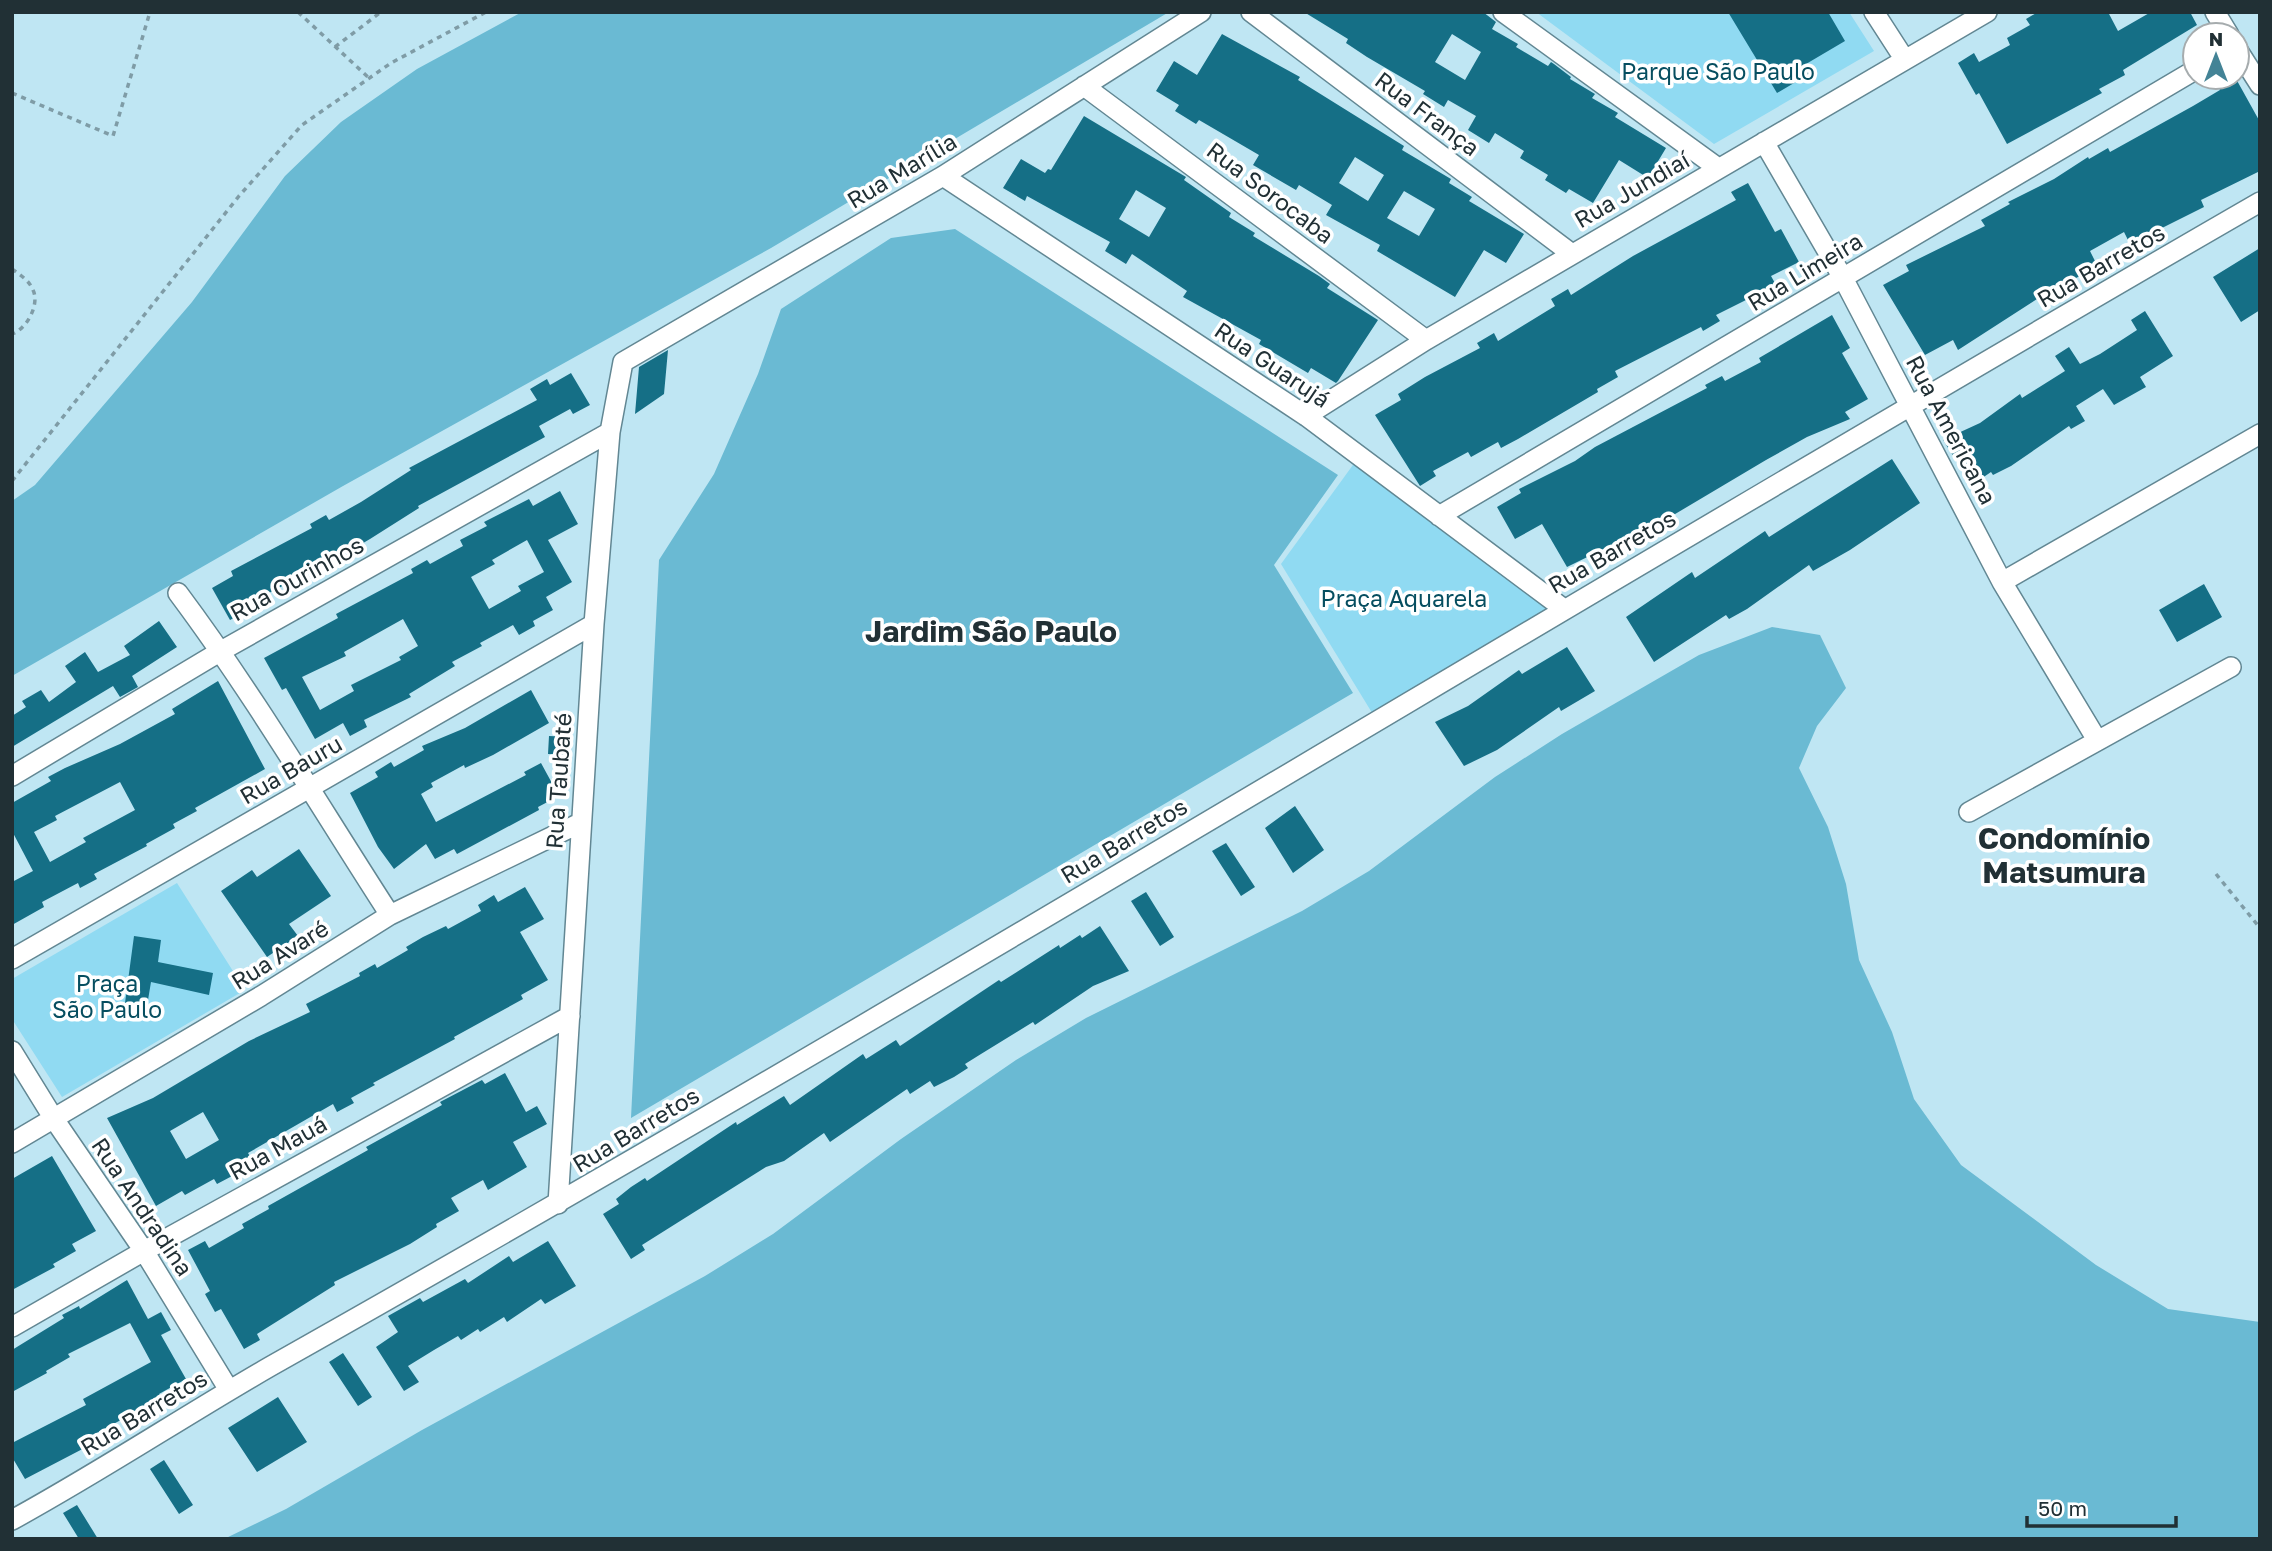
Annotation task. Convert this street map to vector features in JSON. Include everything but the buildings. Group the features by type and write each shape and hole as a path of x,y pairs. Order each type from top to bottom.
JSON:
{"street":[{"name":"Rua Marília","path":"623,362 943,176 1201,12"},
{"name":"Rua França","path":"1251,12 1572,254"},
{"path":"1503,12 1718,168"},
{"path":"1874,12 1905,60"},
{"name":"Rua Jundiaí","path":"1306,416 1426,340 1987,12"},
{"name":"Rua Limeira","path":"1439,516 2181,78"},
{"name":"Rua Sorocaba","path":"1084,86 1426,340"},
{"name":"Rua Americana","path":"1764,142 1843,278 2003,582 2097,740"},
{"name":"Rua Guarujá","path":"943,176 1306,416 1564,609"},
{"name":"Rua Barretos","path":"12,1520 229,1390 558,1204 1564,609 2260,202"},
{"name":"Rua Taubaté","path":"558,1204 594,624 610,432 623,362"},
{"name":"Rua Ourinhos","path":"12,776 221,651 610,432"},
{"path":"2003,582 2260,434"},
{"path":"178,593 250,693 307,788 390,915"},
{"name":"Rua Bauru","path":"12,958 594,624"},
{"path":"1969,812 2231,667"},
{"name":"Rua Avaré","path":"12,1143 390,915 580,823"},
{"name":"Rua Mauá","path":"12,1327 144,1251 570,1016"},
{"name":"Rua Andradina","path":"12,1051 54,1119 144,1251 229,1390"}],"path":[{"path":"12,93 113,136 150,12"},
{"path":"335,47 381,12"},
{"path":"12,481 302,125 391,63 486,12"},
{"path":"301,13 369,78"},
{"path":"12,269 28,281 35,293 35,304 29,318 18,332 12,334"},
{"path":"2216,874 2260,928"}],"green space":[{"name":"Parque São Paulo","path":"1536,12 1849,12 1874,51 1714,144"},
{"name":"Praça Aquarela","path":"1358,458 1560,608 1374,716 1281,564"},
{"name":"Praça São Paulo","path":"177,883 245,990 62,1097 12,1019 12,979"}],"shaded area":[{"path":"522,12 1169,12 771,248 343,486 12,676 12,501 35,485 192,302 285,176 341,122 417,69"},
{"path":"955,229 1338,475 1274,565 1353,693 631,1118 659,560 714,474 758,374 781,309 891,238"},
{"path":"1772,627 1820,635 1846,688 1817,726 1799,768 1828,827 1846,884 1859,960 1892,1032 1914,1099 1961,1165 2096,1265 2168,1309 2260,1322 2260,1539 224,1539 286,1509 422,1430 705,1276 773,1234 901,1139 1016,1060 1086,1018 1302,911 1369,871 1495,777 1562,734 1699,655"}],"district":[{"name":"Jardim São Paulo","path":"991,632"},
{"name":"Condomínio Matsumura","path":"2064,856"}]}
